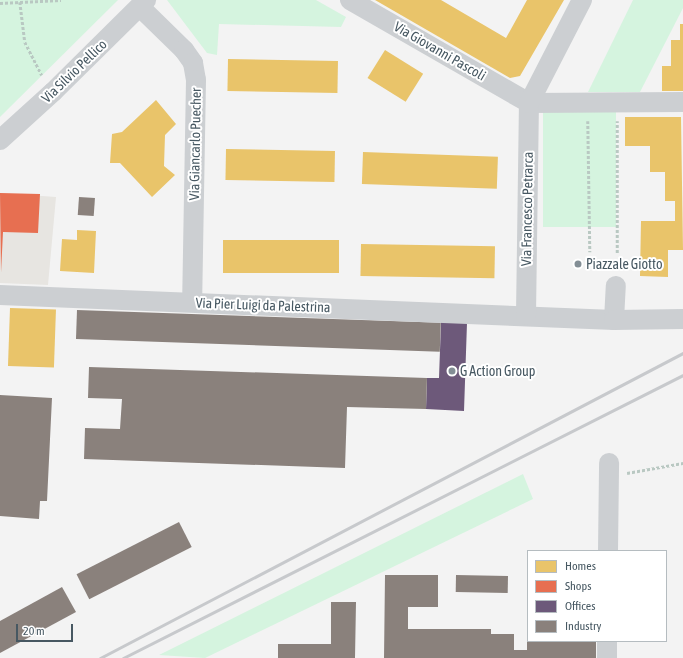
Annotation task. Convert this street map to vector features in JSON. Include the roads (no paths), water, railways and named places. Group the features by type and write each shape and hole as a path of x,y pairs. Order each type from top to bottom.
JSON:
{"street":[{"name":"Via Giovanni Pascoli","path":"350,0 529,103"},
{"name":"Via Francesco Petrarca","path":"526,315 529,103 582,0"},
{"name":"Via Silvio Pellico","path":"0,140 53,92 143,3"},
{"name":"Via Giancarlo Puecher","path":"143,3 184,50 193,64 196,80 192,302"},
{"path":"529,103 683,102"},
{"path":"614,320 616,286"},
{"name":"Via Pier Luigi da Palestrina","path":"0,295 526,315"},
{"path":"526,315 614,320 683,318"},
{"path":"608,550 609,470"},
{"path":"607,642 607,658"}],"railway":[{"path":"100,658 683,353"},
{"path":"123,658 683,375"}],"place":[{"name":"Piazzale Giotto","path":"578,264"},
{"name":"G Action Group","path":"452,371"}]}
